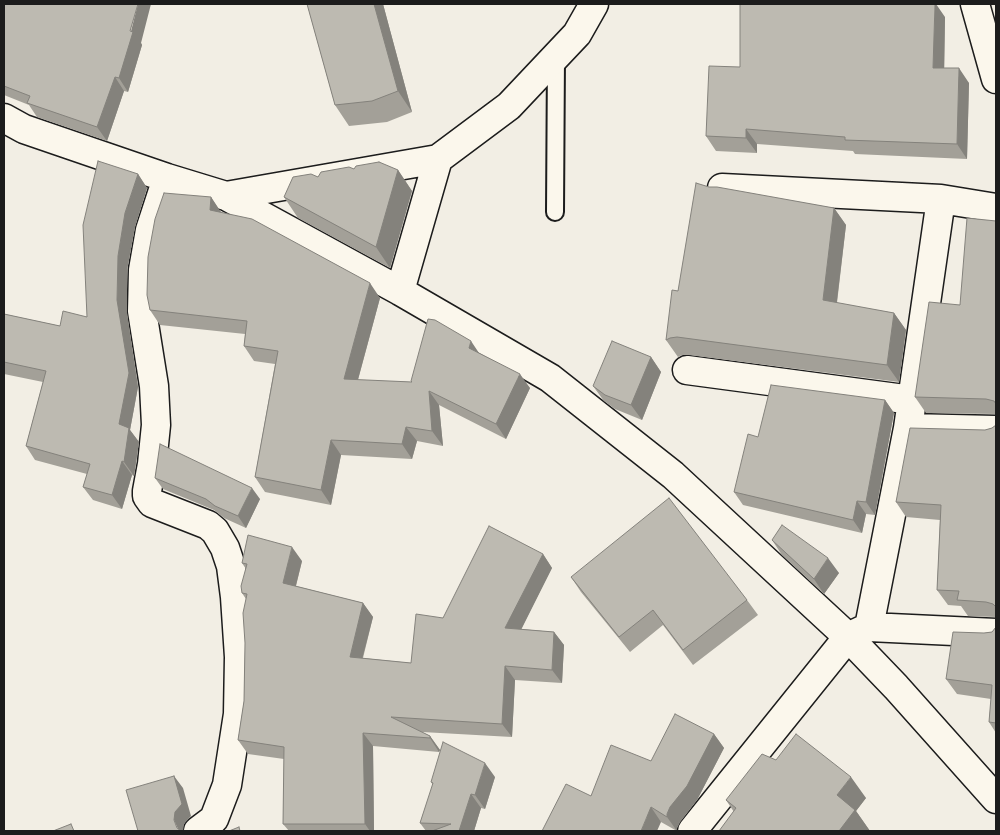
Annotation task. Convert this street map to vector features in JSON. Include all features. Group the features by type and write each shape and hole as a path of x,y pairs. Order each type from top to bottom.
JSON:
{"street":[{"path":"226,196 438,159 509,106 577,34 594,4"},
{"path":"976,4 996,79"},
{"path":"4,118 24,129 226,196 400,291 550,378 673,475 859,632 896,687 996,799"},
{"path":"400,291 438,159"},
{"path":"167,178 150,230 143,270 142,311 154,386 156,425 147,490 152,503 208,525 215,531 225,548 231,566 235,597 239,657 238,714 227,786 214,819 198,831"},
{"path":"722,188 941,200 996,208"},
{"path":"692,831 859,632 908,428 941,200"},
{"path":"687,370 912,400"},
{"path":"908,428 996,430"},
{"path":"859,632 996,633"}],"lane":[{"path":"555,212 556,56"}],"building":[{"path":"4,4 138,4 130,31 133,32 119,78 115,77 97,127 27,103 30,96 4,86"},
{"path":"307,4 374,4 398,91 372,101 335,105"},
{"path":"740,4 935,4 933,68 959,68 957,144 845,140 845,137 746,129 746,138 706,136 709,66 740,67"},
{"path":"98,161 138,174 125,213 118,256 117,300 129,373 119,424 129,428 124,462 122,461 112,495 83,487 90,464 26,446 46,371 4,362 4,314 60,326 63,311 87,317 83,225"},
{"path":"379,162 398,170 376,247 284,197 293,177 311,174 318,177 321,172 349,167 354,169 356,166"},
{"path":"696,183 709,187 834,208 823,300 894,313 887,365 677,337 666,340 672,290 678,291"},
{"path":"164,193 211,197 210,210 252,219 370,283 344,379 412,382 428,319 435,320 471,341 469,348 520,374 496,424 429,391 432,431 406,427 402,444 331,440 321,490 255,477 278,351 244,346 247,321 150,310 147,295 148,257 155,219"},
{"path":"967,218 996,221 996,404 994,401 986,399 915,397 929,302 960,305"},
{"path":"612,341 651,357 631,405 605,395 593,386"},
{"path":"771,385 885,400 866,502 857,501 853,520 734,492 748,434 758,437"},
{"path":"996,425 996,607 986,602 957,600 959,591 937,590 941,505 896,502 910,428 985,430"},
{"path":"160,444 252,488 238,516 215,506 206,499 155,478"},
{"path":"669,498 747,600 683,650 653,610 619,637 571,577"},
{"path":"782,525 828,558 814,579 772,540"},
{"path":"489,526 543,554 505,628 554,632 552,670 505,666 502,724 391,717 430,736 430,738 363,733 365,824 283,824 284,747 238,740 244,701 245,643 243,613 247,594 242,593 241,586 247,564 242,563 248,535 292,547 283,583 363,603 350,657 411,663 416,614 443,618"},
{"path":"996,627 996,723 989,722 992,685 946,679 953,632 984,633 992,632"},
{"path":"675,714 714,734 687,786 670,807 667,817 651,807 641,831 542,831 566,784 591,796 611,745 651,761"},
{"path":"796,734 851,777 837,795 855,810 839,831 719,831 736,808 726,800 762,754 776,760"},
{"path":"443,742 485,763 475,795 471,794 459,831 432,831 451,824 420,823 433,783 431,782"},
{"path":"174,776 182,804 175,812 174,820 177,828 181,831 138,831 126,790"},
{"path":"71,824 74,831 53,831"},
{"path":"239,827 240,831 229,831"}]}
